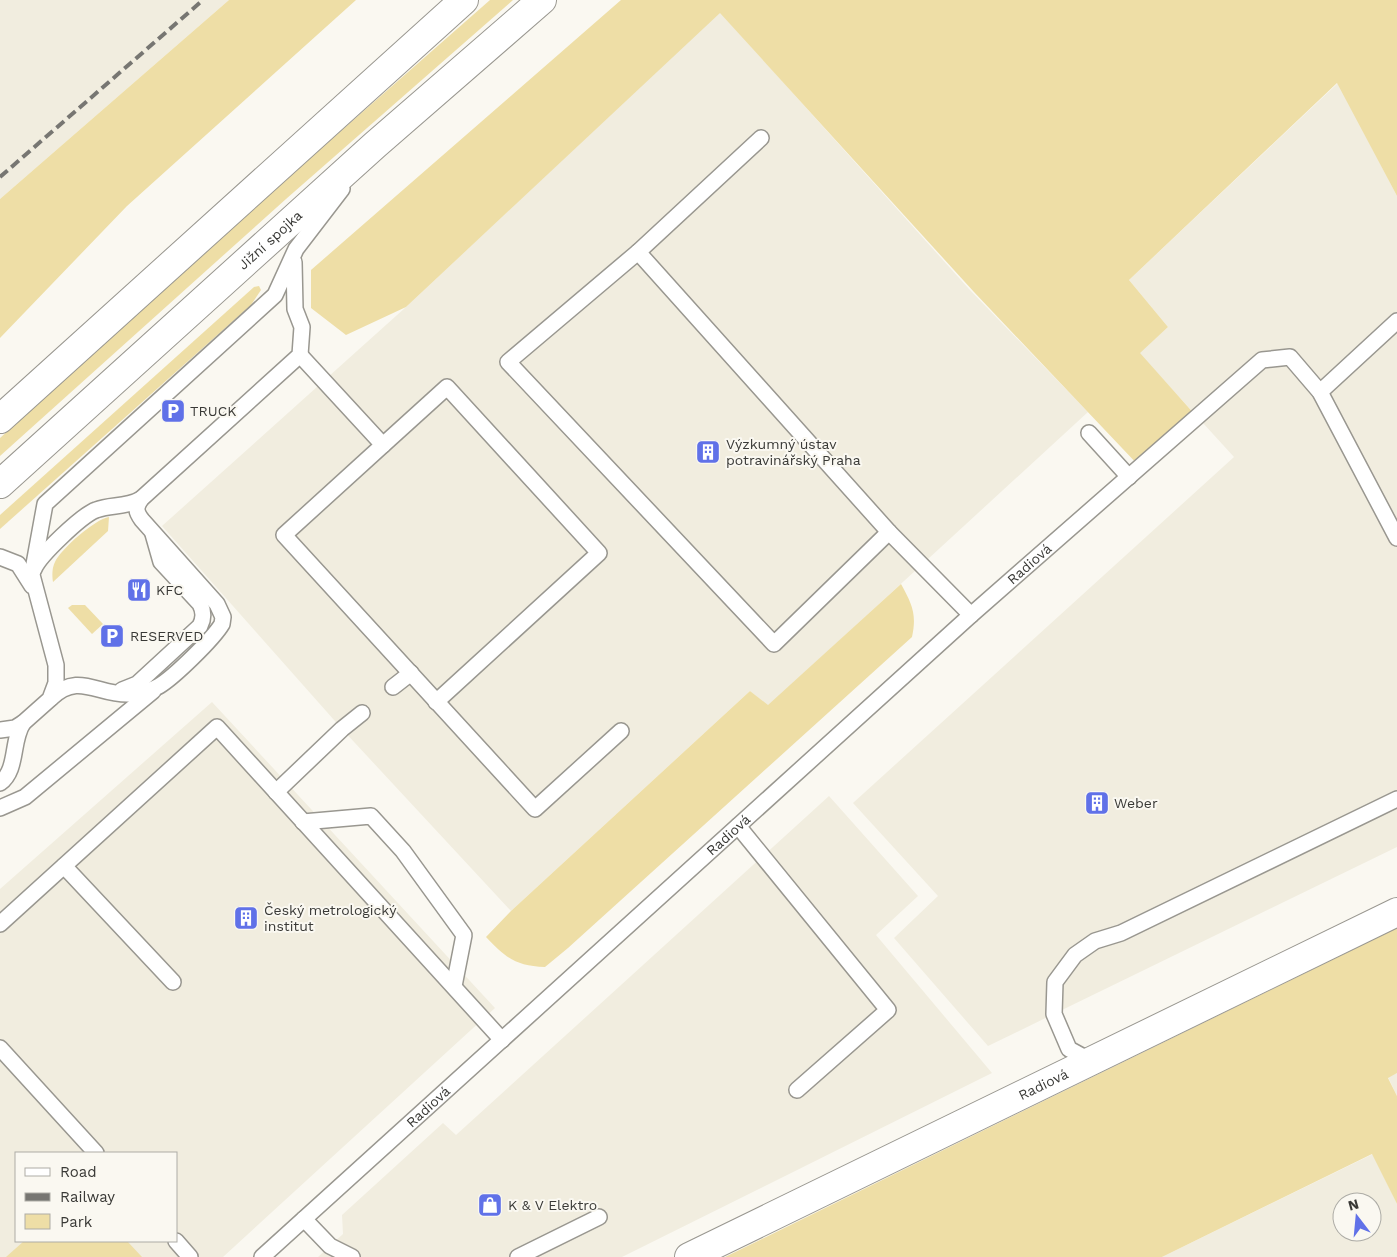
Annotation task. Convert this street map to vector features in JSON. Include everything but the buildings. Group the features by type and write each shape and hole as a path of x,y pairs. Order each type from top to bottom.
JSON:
{"main road":[{"path":"0,419 464,0"},
{"name":"Jižní spojka","path":"0,484 375,145 542,0"},
{"name":"Radiová","path":"689,1257 1397,912"}],"lane":[{"path":"762,138 638,252 508,362 774,644 889,532"},
{"path":"50,699 57,674 32,581 43,510 49,500 260,311 282,284 296,249 375,145"},
{"path":"32,581 41,558 89,512 106,508 124,507 140,499 300,354 302,327 295,309 294,262 296,249"},
{"path":"638,252 889,532 971,615"},
{"path":"1397,321 1320,392 1397,538"},
{"path":"300,354 383,445"},
{"name":"Radiová","path":"262,1257 971,615 1262,360 1290,356 1320,392"},
{"path":"436,702 599,554 447,387 284,535 436,702 535,809 621,730"},
{"path":"1089,433 1129,477"},
{"path":"0,808 25,798 160,686 219,630 223,617 218,604 136,511 140,499"},
{"path":"108,690 124,689 137,684 200,626 203,620 203,610 200,604 161,562 151,530"},
{"path":"0,557 18,564 32,581"},
{"path":"394,687 411,673"},
{"path":"0,730 15,728 60,689 75,684 129,694 160,686"},
{"path":"276,792 342,729 362,713"},
{"path":"0,808 7,796 15,739 23,723"},
{"path":"0,924 217,727 502,1040"},
{"path":"0,783 11,767"},
{"path":"1091,1061 1069,1049 1054,1014 1055,982 1075,956 1094,941 1121,933 1397,799"},
{"path":"303,822 371,816 403,851 464,935 454,986"},
{"path":"738,826 888,1010 797,1090"},
{"path":"64,866 173,982"},
{"path":"0,1048 95,1152"},
{"path":"518,1257 599,1218"},
{"path":"304,1219 330,1246 352,1257"},
{"path":"177,1242 190,1257"}],"shaded area":[{"path":"0,0 229,0 0,199"},
{"path":"720,12 969,289 1088,412 768,706 750,691 511,911 342,729 162,526 406,307"},
{"path":"1338,83 1397,196 1397,847 988,1046 894,938 938,896 853,803 1234,457 1139,353 1168,327 1129,280"},
{"path":"212,702 495,1008 223,1257 0,1257 0,889"},
{"path":"829,796 918,896 876,935 992,1073 622,1257 318,1257 343,1234 342,1215 443,1123 456,1135"},
{"path":"1397,1073 1397,1096 1388,1077"},
{"path":"1373,1154 1397,1204 1397,1257 1162,1257"}],"green space":[{"path":"229,0 356,0 127,206 0,338 0,199"},
{"path":"490,0 513,0 286,199 0,456 0,438 276,188"},
{"path":"621,0 1397,0 1397,196 1337,83 1129,280 1168,327 1140,353 1197,417 1140,467 974,292 720,13 406,307 346,335 311,308 311,270"},
{"path":"259,286 261,290 251,305 0,529 0,515 254,287"},
{"path":"109,517 108,531 53,582 52,572 54,564 64,550 95,523"},
{"path":"901,584 913,609 912,637 568,948 545,967 526,965 506,955 486,937 511,911 750,691 768,705"},
{"path":"72,605 85,605 103,624 92,634 68,608"},
{"path":"1397,928 1397,1073 1388,1078 1397,1096 1397,1204 1372,1154 1162,1257 725,1257"},
{"path":"23,1242 128,1242 142,1257 6,1257"}],"railway":[{"path":"0,177 203,0"}],"place":[{"name":"TRUCK","path":"173,411"},
{"name":"Výzkumný ústav potravinářský Praha","path":"708,452"},
{"name":"KFC","path":"139,590"},
{"name":"RESERVED","path":"112,636"},
{"name":"Weber","path":"1097,803"},
{"name":"Český metrologický institut","path":"246,918"},
{"name":"K & V Elektro","path":"490,1205"}]}
